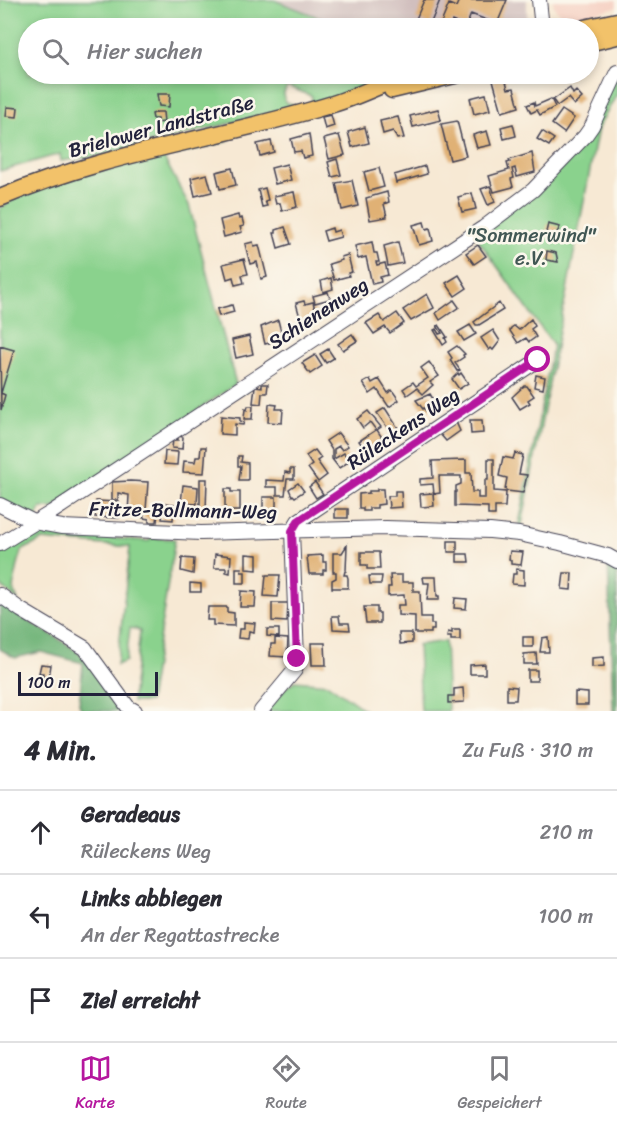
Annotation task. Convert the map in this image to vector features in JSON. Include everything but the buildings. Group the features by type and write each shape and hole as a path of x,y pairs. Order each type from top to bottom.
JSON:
{"main road":[{"path":"599,25 617,21"},
{"path":"599,40 617,36"},
{"name":"Brielower Landstraße","path":"0,198 82,167 335,103 383,84"},
{"name":"Brielower Landstraße","path":"335,103 419,84"}],"street":[{"path":"539,0 541,18"},
{"name":"Schienenweg","path":"0,544 514,206 533,190 585,136 617,72"},
{"name":"Rüleckens Weg","path":"292,531 298,521 538,360"},
{"name":"Fritze-Bollmann-Weg","path":"0,505 34,522 62,527 201,533 436,528 490,531 519,534 560,543 608,556 617,561"},
{"path":"261,711 295,670 297,659 292,531"},
{"path":"0,595 85,648 122,698 135,711"}],"shaded area":[{"path":"274,0 527,0 527,18 320,18"},
{"path":"553,0 617,0 617,7 573,18 563,18 554,7"}],"green space":[{"path":"0,0 274,0 320,18 18,18 18,84 372,84 364,89 311,104 312,96 287,86 283,95 285,102 296,105 292,108 97,156 61,161 60,154 0,171"},
{"name":"\"Sommerwind\" e.V.","path":"617,67 617,94 598,128 521,530 518,530 553,345 477,238 576,149"},
{"path":"224,139 228,141 164,158 189,205 236,384 54,508 41,508 36,520 0,501 0,208 20,195 71,176"},
{"path":"45,533 149,541 151,538 175,539 149,702 132,702 140,631 130,628 126,661 117,665 130,547 42,540 21,551 13,588 18,601 0,585 0,552 26,535"},
{"path":"608,560 617,565 617,711 613,711"},
{"path":"0,602 83,656 126,711 82,711 79,704 83,663 41,652 15,658 0,649"},
{"path":"445,641 448,711 421,711 418,645"},
{"path":"295,681 328,684 366,711 266,711 284,689"}],"route":[{"path":"297,659 292,531 298,521 538,360"}]}
